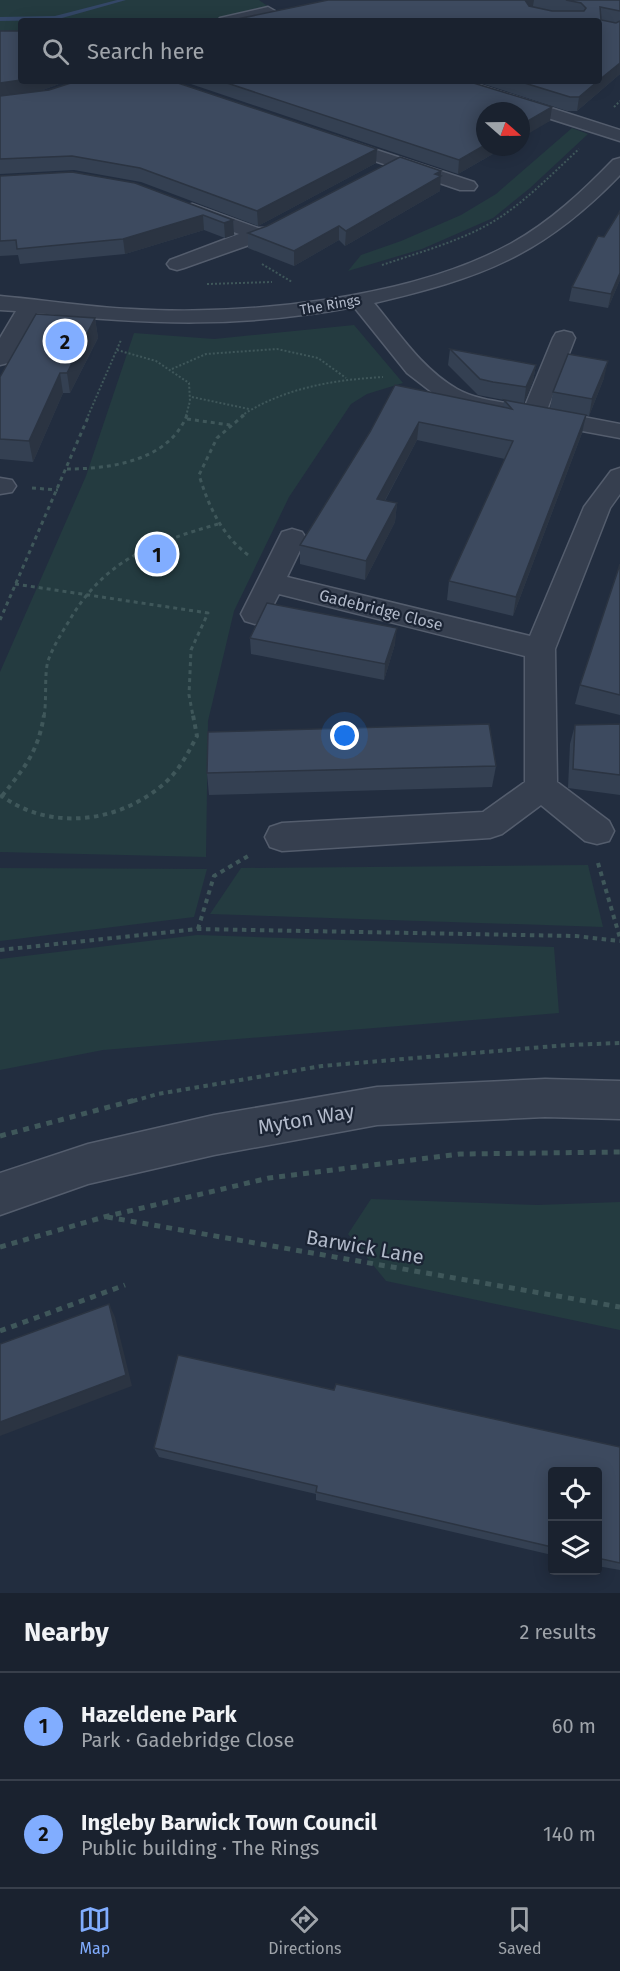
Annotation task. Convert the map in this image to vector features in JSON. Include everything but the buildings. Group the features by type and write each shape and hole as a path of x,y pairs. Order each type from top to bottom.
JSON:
{"street":[{"path":"249,0 273,16"},
{"path":"254,18 273,16"},
{"path":"459,84 620,136"},
{"path":"319,136 467,186"},
{"path":"377,174 397,163"},
{"name":"The Rings","path":"0,303 131,315 220,316 287,312 360,300 441,281 495,260 534,239 568,215 620,164"},
{"path":"173,202 259,235"},
{"path":"177,264 259,235 284,223"},
{"path":"360,300 415,368 450,395 490,407 620,431"},
{"path":"0,358 30,305"},
{"path":"533,415 564,338"},
{"path":"541,787 540,649 597,507 620,476"},
{"path":"255,614 292,538"},
{"name":"Gadebridge Close","path":"273,575 540,649"},
{"path":"282,837 490,825 541,787"},
{"path":"541,787 597,831"},
{"name":"Myton Way","path":"0,1194 88,1164 214,1135 377,1106 545,1098 620,1100"}],"path":[{"path":"380,265 444,244 488,224 516,206 600,130"},
{"path":"202,284 303,281"},
{"path":"0,620 67,469 131,315"},
{"path":"172,369 206,354 277,349 318,358 346,378"},
{"path":"67,469 101,468 141,457 171,441 187,419 192,397 189,383 172,369 151,357 117,350"},
{"path":"273,575 235,545 218,524 205,495 199,475 219,435 249,410 291,390 346,378 393,377"},
{"path":"192,397 249,410"},
{"path":"187,419 231,425"},
{"path":"15,584 84,595 207,613 191,650 189,695 197,736 182,762 164,783 137,801 102,816 80,819 39,815 22,810 1,796 29,763 41,733 47,697 47,664 55,644 84,595 119,563 174,537 218,524"},
{"path":"0,950 198,929 576,936 620,940 592,840 597,831"},
{"path":"198,929 214,876 282,837"},
{"path":"0,1247 104,1216 269,1178 460,1154 620,1152"},
{"name":"Barwick Lane","path":"104,1216 620,1307"},
{"path":"0,1331 125,1286"}],"green space":[{"path":"0,0 259,0 276,12 241,18 18,18 18,36 0,36"},
{"path":"572,128 588,134 530,188 493,218 422,249 348,271 361,255 401,241 461,215 496,194"},
{"path":"354,325 403,383 367,394 351,404 289,497 234,611 208,721 206,857 0,852 0,672 86,476 134,333 214,339"},
{"path":"588,865 603,927 210,914 241,868"},
{"path":"0,868 207,869 194,917 0,941"},
{"path":"197,935 554,947 559,1013 103,1050 0,1070 0,959"},
{"path":"371,1199 537,1205 620,1202 620,1330 386,1281 348,1234"}],"waterway":[{"path":"55,18 123,0"},
{"path":"0,19 18,19"}],"place":[{"name":"Ingleby Barwick Town Council","path":"65,341"},
{"name":"Hazeldene Park","path":"157,554"}]}
